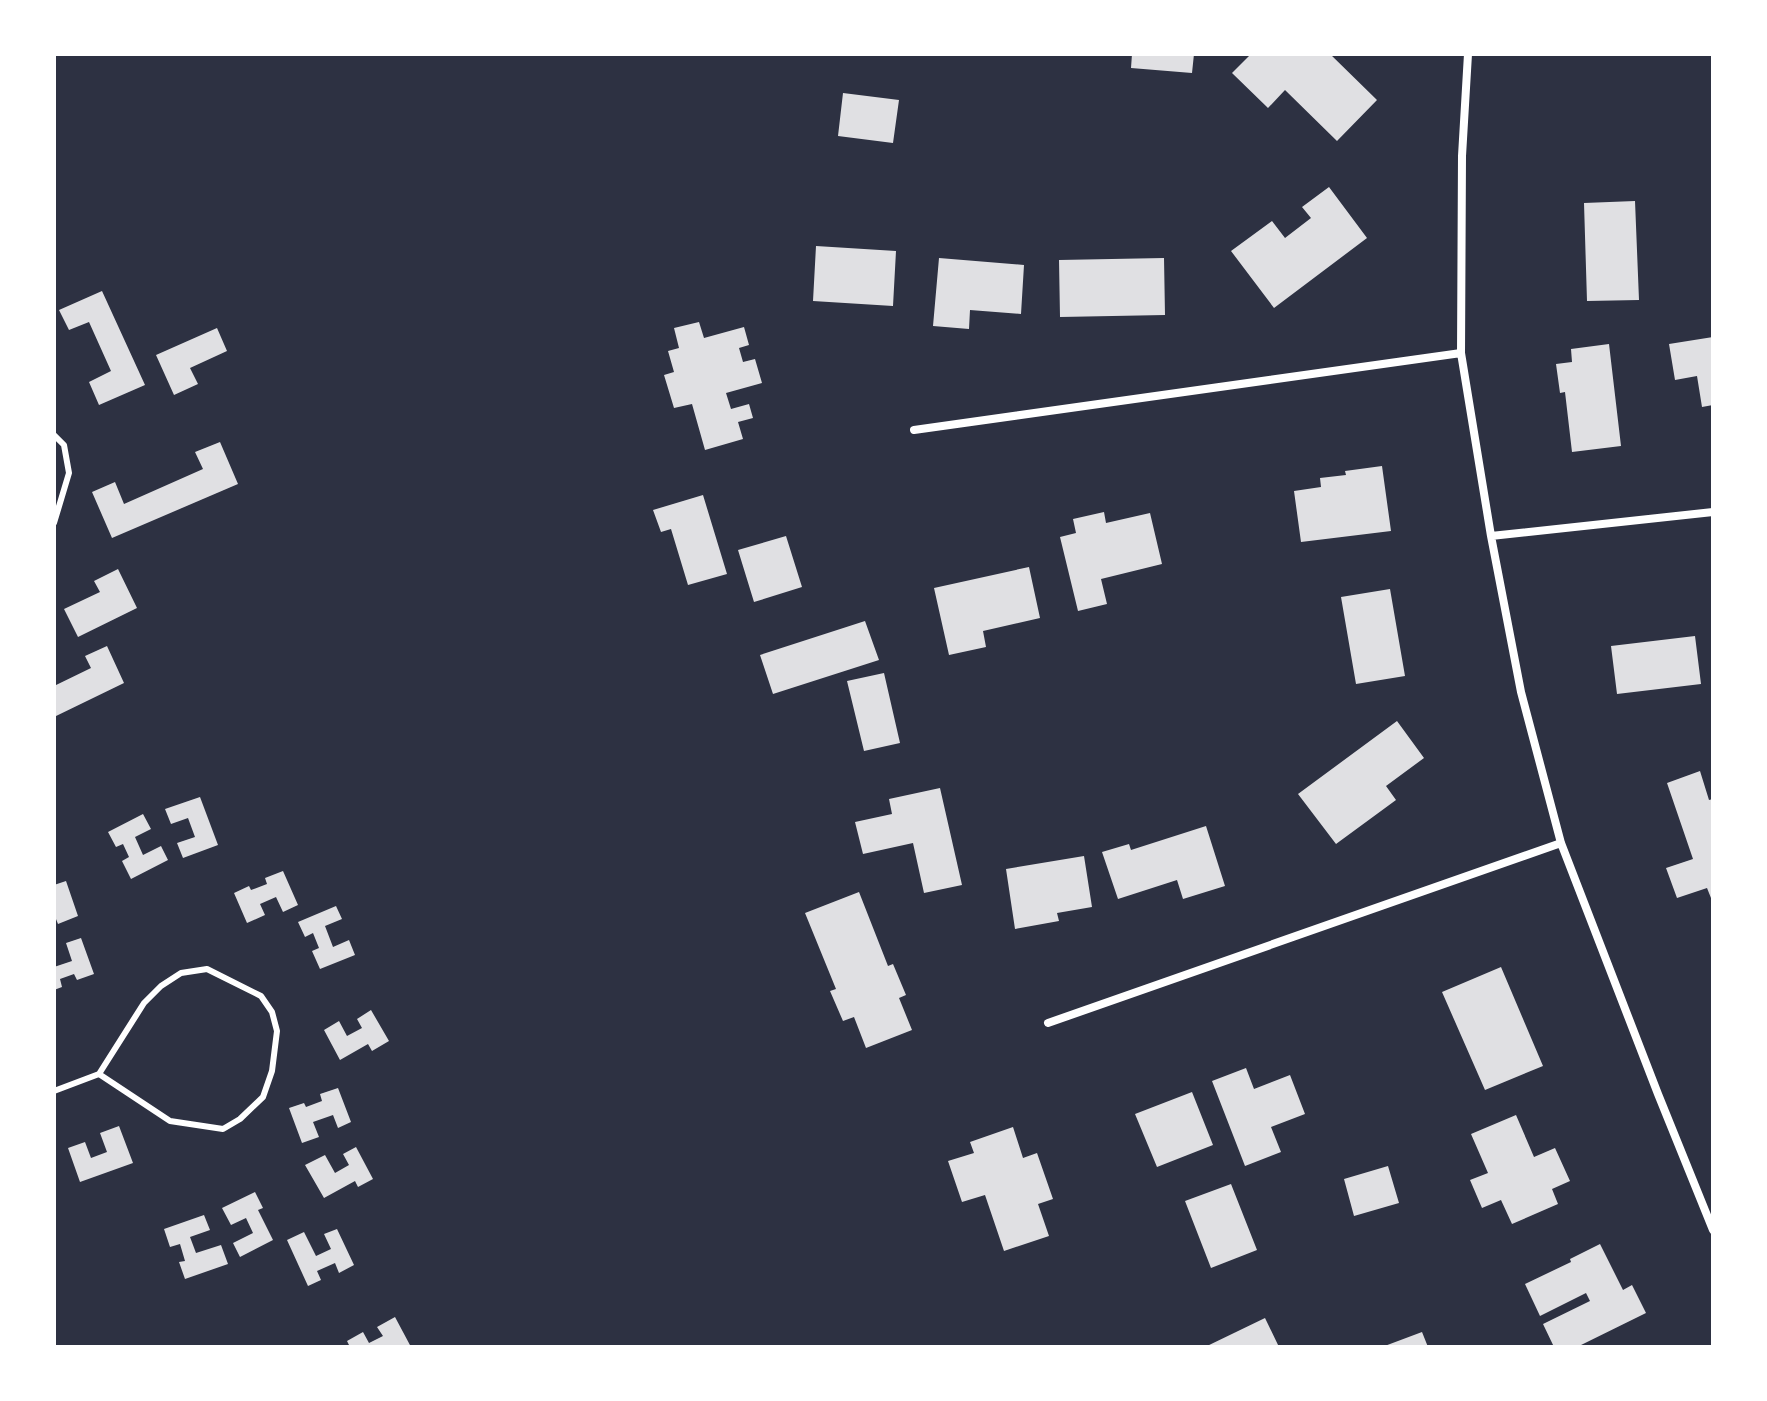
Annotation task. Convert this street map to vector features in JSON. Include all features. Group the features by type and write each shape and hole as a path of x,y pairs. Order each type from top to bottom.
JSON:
{"street":[{"path":"1468,54 1462,156 1461,353 1521,692 1561,843 1713,1230"},
{"path":"914,430 1461,353"},
{"path":"1491,536 1713,512"},
{"path":"1048,1023 1561,843"}],"lane":[{"path":"54,435 64,445 69,473 54,523"},
{"path":"54,1091 99,1074 144,1003 161,986 181,973 207,969 261,996 272,1012 277,1031 272,1071 263,1097 240,1119 223,1129 170,1121 99,1074"}],"building":[{"path":"1132,54 1194,54 1192,73 1131,68"},
{"path":"1251,54 1330,54 1377,100 1337,141 1285,90 1268,108 1232,73"},
{"path":"843,93 899,100 893,143 838,136"},
{"path":"1329,187 1367,238 1274,308 1231,251 1272,221 1285,238 1311,218 1302,207"},
{"path":"1635,201 1639,300 1587,301 1584,203"},
{"path":"816,246 896,251 893,306 813,301"},
{"path":"939,258 1024,265 1021,314 970,310 969,329 933,326"},
{"path":"1164,258 1165,315 1060,317 1059,260"},
{"path":"102,291 145,385 99,405 89,382 111,371 89,322 69,330 59,310"},
{"path":"699,322 704,338 744,327 749,345 739,348 743,362 755,359 762,383 726,393 731,409 749,404 753,418 738,422 743,439 705,450 692,404 674,408 664,375 674,372 668,351 679,348 674,328"},
{"path":"217,328 227,351 190,368 198,384 174,395 156,355"},
{"path":"1713,337 1713,405 1702,407 1697,376 1675,380 1669,344"},
{"path":"1609,344 1621,446 1572,452 1565,392 1560,393 1556,364 1572,362 1571,349"},
{"path":"220,442 238,484 112,538 92,492 115,482 124,504 203,469 195,452"},
{"path":"1382,466 1391,531 1301,542 1294,491 1321,487 1320,478"},
{"path":"703,495 727,574 688,585 671,529 661,532 653,510"},
{"path":"1104,512 1106,523 1150,513 1162,564 1101,579 1107,604 1078,611 1060,537 1076,533 1073,519"},
{"path":"786,536 802,587 754,602 738,550"},
{"path":"1029,567 1040,618 983,631 986,647 949,655 934,588"},
{"path":"118,569 137,608 78,637 64,609 100,592 94,581"},
{"path":"1390,589 1405,676 1356,684 1341,597"},
{"path":"865,621 879,660 773,694 760,655"},
{"path":"1695,636 1701,684 1617,694 1611,646"},
{"path":"107,646 124,683 54,717 54,686 91,668 85,656"},
{"path":"884,673 900,743 864,751 847,681"},
{"path":"1397,721 1424,758 1386,786 1396,800 1336,844 1298,794"},
{"path":"1700,771 1709,800 1713,799 1713,903 1707,888 1677,898 1666,868 1693,859 1667,783"},
{"path":"940,788 962,885 924,893 913,843 863,854 855,822 892,814 889,799"},
{"path":"200,797 218,845 183,858 177,843 195,837 188,818 171,824 165,809"},
{"path":"143,814 151,829 135,837 143,855 161,846 168,860 131,879 122,861 129,857 123,844 116,847 108,832"},
{"path":"1206,826 1225,886 1183,899 1177,880 1118,899 1102,852 1129,844 1131,850"},
{"path":"1084,856 1092,907 1057,913 1059,921 1015,929 1006,869"},
{"path":"283,871 298,905 283,912 276,897 260,904 265,915 247,923 234,893 249,886 251,890 267,884 265,878"},
{"path":"66,881 78,916 58,924 54,914 54,885"},
{"path":"859,892 888,966 893,964 906,995 899,998 912,1030 866,1048 854,1017 843,1021 830,991 836,989 805,913"},
{"path":"336,906 342,919 325,926 333,947 349,940 355,955 320,969 312,951 319,948 313,933 305,937 298,922"},
{"path":"81,938 94,974 77,980 74,974 60,979 62,987 54,990 54,967 72,961 66,943"},
{"path":"1501,967 1543,1066 1485,1090 1442,992"},
{"path":"371,1010 389,1041 372,1051 368,1044 340,1060 324,1030 339,1021 347,1036 362,1028 357,1019"},
{"path":"1246,1068 1254,1089 1290,1075 1305,1114 1271,1127 1281,1152 1245,1166 1212,1081"},
{"path":"338,1088 351,1122 338,1128 333,1115 313,1122 319,1137 302,1143 289,1108 304,1103 306,1107 322,1101 320,1094"},
{"path":"1192,1092 1213,1145 1157,1167 1135,1114"},
{"path":"1516,1115 1534,1157 1555,1148 1570,1181 1552,1189 1558,1204 1512,1224 1501,1200 1482,1208 1470,1180 1488,1173 1471,1134"},
{"path":"119,1126 133,1163 80,1182 68,1148 85,1142 91,1158 107,1152 100,1133"},
{"path":"1013,1127 1023,1158 1037,1153 1053,1199 1038,1204 1049,1236 1004,1251 985,1195 962,1202 948,1161 974,1153 970,1142"},
{"path":"356,1147 373,1179 358,1187 355,1181 324,1198 305,1165 325,1155 335,1173 349,1165 343,1154"},
{"path":"1388,1166 1399,1203 1354,1216 1344,1179"},
{"path":"1231,1184 1257,1250 1211,1268 1185,1201"},
{"path":"255,1192 263,1208 258,1210 273,1240 240,1257 233,1243 253,1233 246,1218 231,1225 222,1208"},
{"path":"204,1215 210,1230 190,1237 196,1253 221,1245 228,1264 185,1279 179,1262 185,1261 180,1244 170,1247 164,1229"},
{"path":"337,1229 354,1265 339,1273 335,1263 317,1271 321,1280 308,1286 287,1240 304,1232 316,1256 331,1249 324,1234"},
{"path":"1600,1244 1623,1290 1632,1285 1646,1313 1577,1347 1554,1347 1543,1324 1590,1301 1586,1293 1540,1316 1525,1284"},
{"path":"395,1317 411,1347 350,1347 347,1341 363,1332 369,1343 383,1336 377,1327"},
{"path":"1265,1318 1279,1347 1205,1347"},
{"path":"1422,1332 1428,1347 1382,1347"}]}
